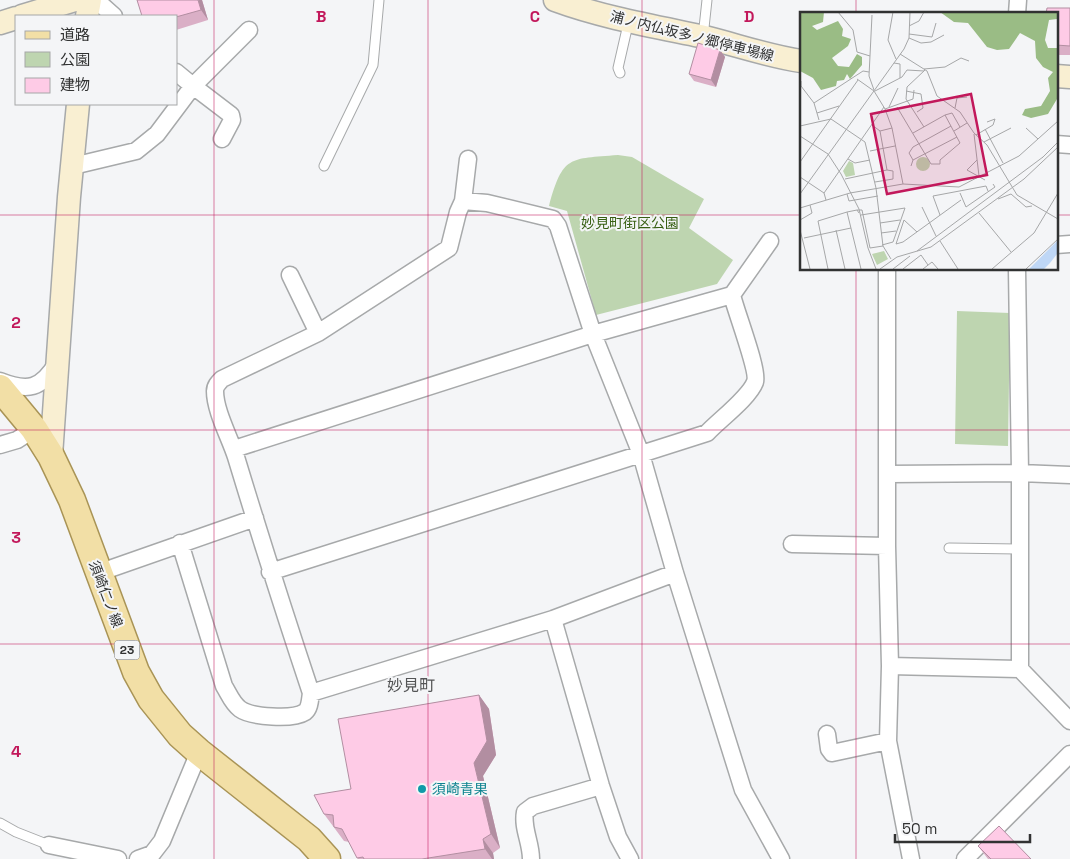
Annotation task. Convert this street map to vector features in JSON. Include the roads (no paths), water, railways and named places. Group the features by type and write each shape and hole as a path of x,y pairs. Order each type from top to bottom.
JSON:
{"main road":[{"name":"須崎仁ノ線","path":"0,388 34,429 51,456 72,500 136,672 151,699 180,735 309,838 328,859"}],"street":[{"path":"25,15 75,0"},
{"path":"87,15 90,0"},
{"path":"96,0 113,15"},
{"name":"浦ノ内仏坂多ノ郷停車場線","path":"555,0 578,8 702,37 769,56 800,61"},
{"path":"0,23 15,18"},
{"path":"72,166 136,151 157,134 193,86 250,30"},
{"path":"178,74 231,115 232,120 222,139"},
{"path":"51,456 78,105"},
{"path":"180,543 224,686 233,702 241,710 259,716 295,715 305,712 311,693 270,572 234,449 214,391 216,385 222,379 318,332 450,248 458,212 463,201 468,159"},
{"path":"463,201 487,202 553,219 592,334 641,454 675,573 743,790 782,859"},
{"path":"234,449 592,334 732,296 770,241"},
{"path":"888,270 887,546 890,666 888,741 911,859"},
{"path":"1017,270 1020,669 1070,722"},
{"path":"290,275 318,332"},
{"path":"270,572 707,433 751,389 756,380 732,296"},
{"path":"0,381 18,388 30,387 47,378 57,363"},
{"path":"0,445 17,440 34,429"},
{"path":"888,474 1020,473 1070,475"},
{"path":"98,572 255,518"},
{"path":"792,544 887,546"},
{"path":"311,693 553,619 675,573"},
{"path":"553,619 601,786 618,837 630,859"},
{"path":"890,666 1020,669"},
{"path":"827,734 829,748 832,753 888,741"},
{"path":"138,859 152,854 162,841 199,752"},
{"path":"965,859 1070,754"},
{"path":"531,859 531,846 523,821 525,812 533,806 601,786"},
{"path":"49,845 118,859"}],"lane":[{"path":"324,166 373,65 378,0"},
{"path":"702,37 708,0"},
{"path":"620,73 618,68 629,20"},
{"path":"949,548 1018,549"},
{"path":"0,823 16,832 49,845"}],"place":[{"name":"須崎青果","path":"422,789"}],"district":[{"name":"妙見町","path":"411,685"}],"park label":[{"name":"妙見町街区公園","path":"630,223"}]}
